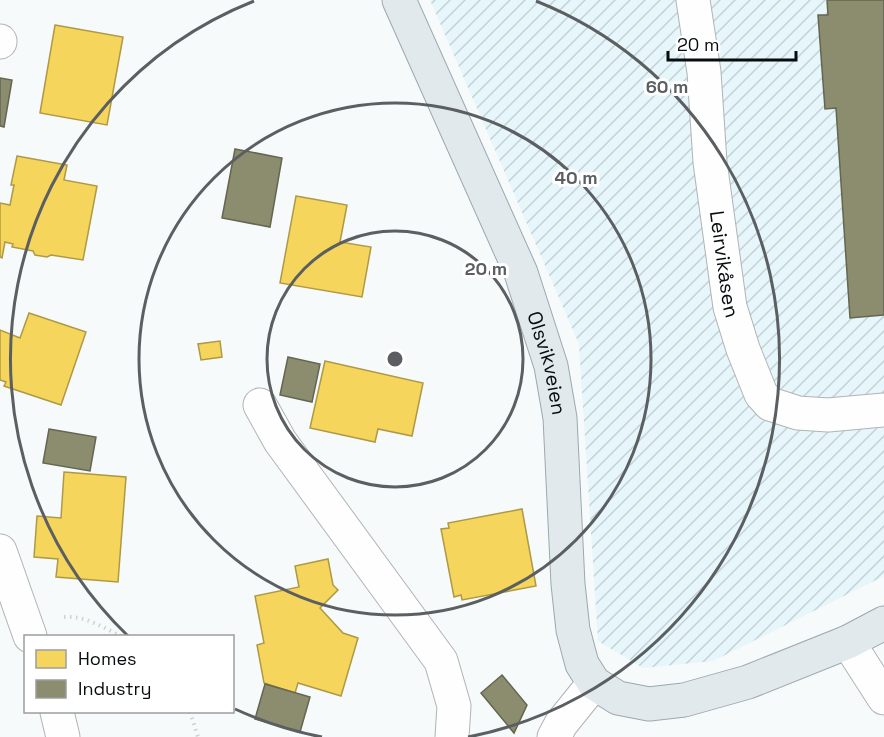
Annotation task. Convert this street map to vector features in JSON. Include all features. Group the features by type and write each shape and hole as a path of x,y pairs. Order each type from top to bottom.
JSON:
{"main road":[{"name":"Olsvikveien","path":"399,0 521,273 550,366 560,418 568,584 573,630 582,664 594,683"},
{"path":"594,683 618,698 649,704 684,700 748,682 848,642 884,623"}],"street":[{"name":"Leirvikåsen","path":"693,0 704,72 710,162 730,307 743,349 761,394 770,404 798,413 828,415 884,410"},
{"path":"260,405 280,441 441,661 454,706 452,737"},
{"path":"0,551 30,635"},
{"path":"848,642 884,698"},
{"path":"554,737 561,724 594,683"},
{"path":"57,713 63,737"}],"path":[{"path":"73,616 119,635"},
{"path":"191,713 198,737"}],"shaded area":[{"path":"430,0 884,0 884,576 713,661 643,668 598,641 579,344"}],"building: Homes":[{"path":"55,25 123,37 107,125 40,113"},
{"path":"17,156 67,165 64,180 97,186 83,260 35,255 33,251 12,247 13,244 5,242 2,258 0,257 0,203 10,205 14,185 11,185"},
{"path":"296,196 347,205 340,242 371,247 362,297 280,283"},
{"path":"29,313 86,332 61,405 4,386 6,382 0,380 0,330 20,338"},
{"path":"220,341 222,357 201,360 198,344"},
{"path":"325,361 423,383 412,436 378,429 375,442 310,428"},
{"path":"64,472 126,477 118,582 56,577 58,559 34,557 37,516 61,518"},
{"path":"522,509 536,586 462,600 461,595 454,597 441,529 449,528 448,523"},
{"path":"328,559 333,585 338,590 320,608 343,633 358,638 341,696 298,683 295,693 264,683 257,645 264,643 255,596 299,587 295,566"}],"building: Industry":[{"path":"827,0 884,0 884,315 850,318 836,108 825,109 818,15 828,15"},
{"path":"0,78 12,80 4,127 0,126"},
{"path":"235,149 282,158 270,227 222,218"},
{"path":"288,357 320,364 312,402 280,395"},
{"path":"49,429 96,437 90,471 43,463"},
{"path":"502,675 527,705 514,733 481,693"},
{"path":"265,684 310,697 300,732 255,719"}]}
